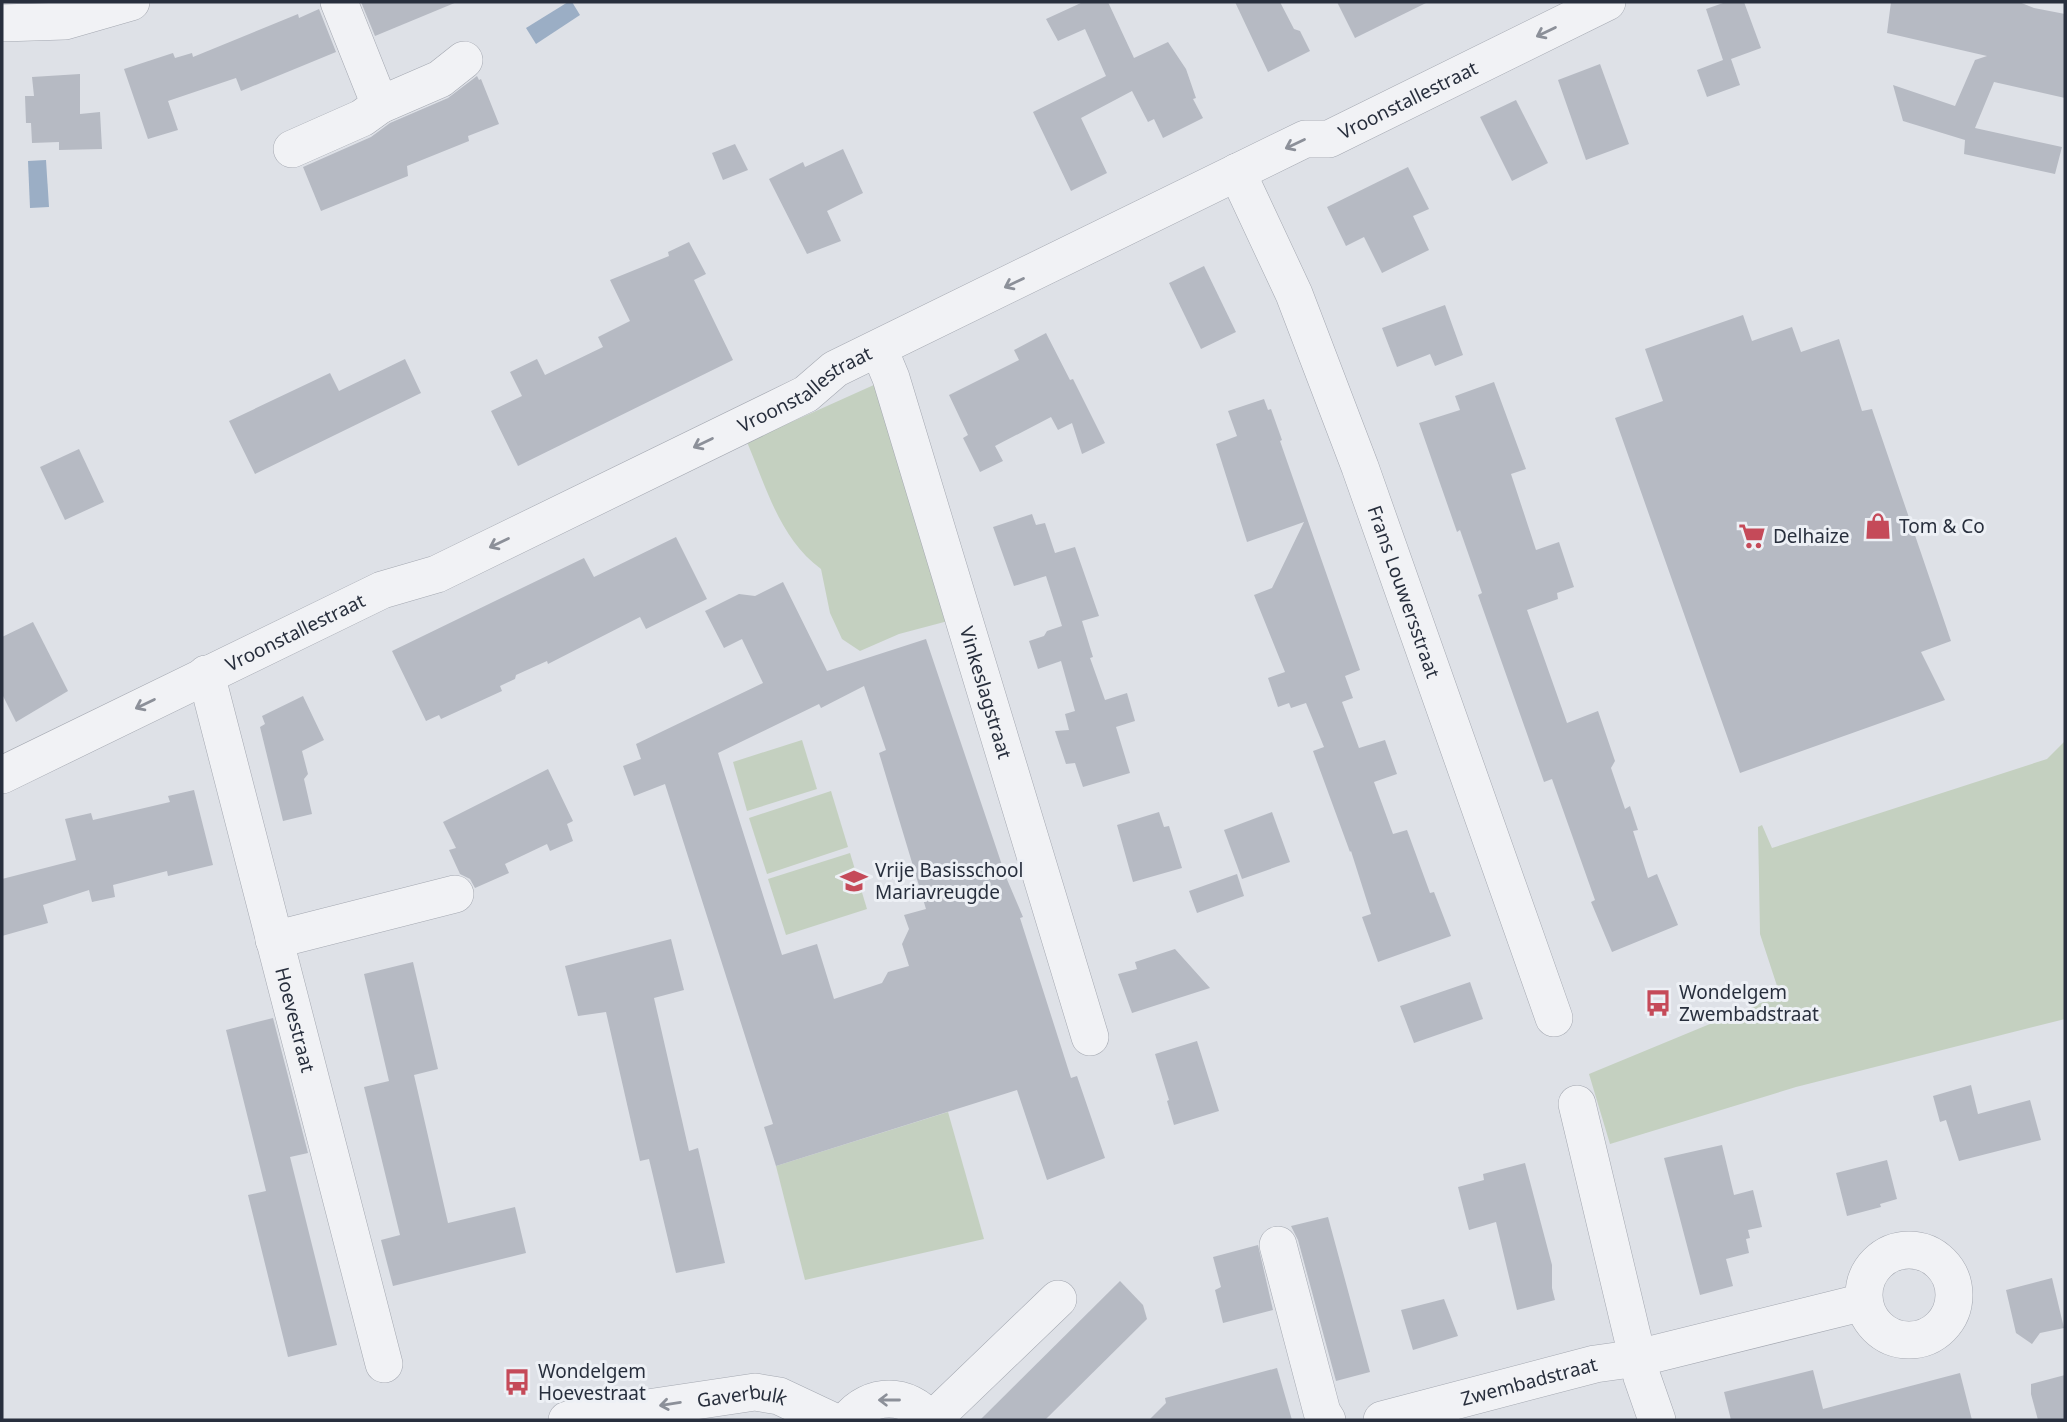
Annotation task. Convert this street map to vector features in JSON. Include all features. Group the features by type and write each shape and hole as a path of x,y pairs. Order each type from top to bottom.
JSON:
{"street":[{"path":"2,23 65,21 131,2"},
{"path":"339,2 380,105"},
{"name":"Vroonstallestraat","path":"2,775 382,590 437,574 806,394 835,369 1237,172 1305,139 1329,139 1607,2"},
{"path":"292,149 362,118 380,105 440,79 464,60"},
{"name":"Frans Louwersstraat","path":"1237,172 1294,294 1360,467 1554,1017"},
{"name":"Vinkeslagstraat","path":"879,349 891,379 1090,1037"},
{"name":"Hoevestraat","path":"206,674 384,1364"},
{"path":"275,940 455,894"},
{"path":"1577,1104 1638,1358 1657,1420"},
{"path":"1278,1245 1322,1412 1327,1420"},
{"path":"848,1420 861,1407 886,1399 912,1404 931,1420 1058,1299"},
{"name":"Zwembadstraat","path":"1382,1420 1595,1364 1638,1358 1864,1302"},
{"name":"Gaverbulk","path":"567,1420 755,1392 779,1396 830,1420"}],"green space":[{"path":"876,384 948,621 899,634 860,651 842,639 830,613 821,569 795,543 785,527 747,442"},
{"path":"802,740 817,789 747,811 733,762"},
{"path":"2065,741 2065,1019 1796,1087 1610,1144 1589,1074 1780,995 1760,934 1758,827 1762,825 1772,848 2047,759"},
{"path":"831,791 848,847 767,874 749,818"},
{"path":"850,853 867,909 786,935 768,879"},
{"path":"948,1112 984,1239 805,1280 776,1166"}],"water":[{"path":"572,2 580,15 536,44 526,28"},
{"path":"46,160 49,207 30,208 28,161"}],"building":[{"path":"361,2 457,2 375,36"},
{"path":"1083,2 1108,2 1134,58 1168,42 1186,69 1196,98 1193,99 1203,118 1163,138 1154,119 1148,122 1132,91 1081,118 1107,173 1071,191 1033,112 1106,76 1085,29 1058,41 1046,19"},
{"path":"1235,2 1280,2 1294,29 1300,31 1310,51 1268,72"},
{"path":"1337,2 1428,2 1355,38"},
{"path":"1726,2 1744,2 1761,48 1731,59 1740,85 1707,97 1697,70 1723,60 1706,9"},
{"path":"1891,2 2019,2 2065,14 2065,98 1994,82 1975,128 2062,147 2055,174 1964,154 1965,140 1903,121 1893,85 1955,106 1975,60 1987,56 1887,33"},
{"path":"319,9 336,52 241,91 236,78 168,101 178,130 148,139 124,69 173,53 175,58 192,53 193,57 298,14 299,18"},
{"path":"1600,64 1629,144 1586,160 1558,80"},
{"path":"80,74 80,114 100,112 102,149 59,150 59,142 32,143 31,123 26,123 25,96 34,96 32,77"},
{"path":"477,76 481,79 499,124 468,136 469,141 407,166 408,176 321,211 303,167 371,137 390,123 448,98"},
{"path":"1516,100 1548,163 1512,181 1480,117"},
{"path":"735,144 748,170 723,180 712,153"},
{"path":"843,149 863,193 827,211 841,241 807,254 769,179 803,162 805,167"},
{"path":"1408,167 1429,209 1413,216 1429,250 1382,273 1364,237 1346,246 1327,207"},
{"path":"689,242 706,274 694,280 733,360 518,466 491,411 522,396 510,372 537,359 545,375 603,347 598,337 630,321 610,280 669,256 668,252"},
{"path":"1204,266 1236,332 1201,349 1169,283"},
{"path":"1445,305 1463,355 1435,366 1430,354 1397,367 1382,328"},
{"name":"Delhaize","path":"1743,315 1752,341 1792,327 1801,352 1839,339 1862,411 1872,409 1951,641 1921,652 1945,700 1740,773 1615,418 1663,401 1645,349"},
{"path":"1046,333 1105,443 1082,454 1072,423 1058,430 1051,417 995,446 1003,461 980,472 963,438 968,435 949,395 1019,360 1014,350"},
{"path":"405,359 421,393 255,474 229,421 330,373 339,391"},
{"path":"1494,382 1526,469 1511,474 1536,550 1559,542 1574,587 1557,593 1558,599 1527,610 1567,723 1598,711 1615,761 1611,768 1625,809 1630,806 1638,830 1633,831 1648,878 1657,874 1678,925 1612,952 1591,902 1595,900 1552,779 1544,782 1478,595 1482,593 1460,530 1457,532 1419,423 1460,410 1455,396"},
{"path":"1264,399 1268,410 1271,409 1282,440 1280,441 1360,670 1345,676 1353,698 1342,702 1359,748 1385,740 1397,774 1374,782 1393,834 1407,830 1430,893 1434,892 1451,936 1378,962 1362,917 1371,914 1351,851 1313,751 1324,747 1306,703 1291,708 1289,703 1278,707 1268,678 1285,672 1254,595 1272,588 1304,522 1247,542 1216,444 1237,436 1228,411"},
{"path":"79,449 104,502 65,520 40,467"},
{"path":"1032,514 1036,525 1045,523 1055,553 1075,547 1099,616 1082,621 1093,657 1090,658 1105,700 1127,693 1135,721 1116,727 1130,773 1083,787 1075,763 1066,764 1055,731 1069,730 1065,714 1075,711 1061,661 1038,669 1029,641 1062,626 1046,576 1014,586 993,527"},
{"path":"676,537 707,599 646,629 640,617 548,664 547,661 516,675 515,679 500,686 502,691 441,719 439,715 426,721 392,651 584,558 594,577"},
{"path":"783,582 827,671 926,639 1006,877 1023,917 1020,918 1071,1078 1077,1076 1105,1158 1047,1180 1017,1090 776,1166 764,1127 773,1124 665,784 634,796 623,766 641,759 636,744 763,683 742,639 724,648 705,611 739,594 755,596","holes":["864,686 886,750 879,753 926,909 904,915 909,929 902,944 909,966 888,972 882,983 834,999 817,944 782,955 718,753 819,704 821,708"]},
{"path":"33,622 68,691 16,722 2,694 2,637"},
{"path":"303,696 324,740 302,751 308,774 304,779 312,814 283,821 260,727 265,724 262,716"},
{"path":"548,769 573,821 567,824 573,841 550,851 547,844 505,864 509,873 475,888 470,879 460,874 449,850 456,848 443,822"},
{"path":"194,790 213,865 168,876 167,871 113,885 115,897 92,902 89,890 43,905 48,923 2,936 2,879 76,860 65,819 91,813 93,820 170,802 168,796"},
{"path":"1159,812 1164,827 1169,826 1182,868 1133,882 1117,825"},
{"path":"1272,812 1290,862 1242,879 1224,830"},
{"path":"1237,874 1244,896 1197,913 1189,891"},
{"path":"671,939 684,990 654,998 689,1151 698,1148 725,1263 676,1273 649,1159 640,1161 606,1012 578,1016 565,966"},
{"path":"1175,949 1210,988 1132,1013 1118,974 1137,969 1135,962"},
{"path":"413,962 438,1069 414,1075 448,1223 515,1207 526,1253 393,1286 381,1240 400,1235 364,1087 389,1081 364,974"},
{"path":"1470,982 1483,1019 1414,1043 1400,1006"},
{"path":"273,1018 308,1153 290,1157 337,1345 288,1357 248,1195 266,1191 226,1030"},
{"path":"1197,1041 1219,1111 1174,1125 1155,1054"},
{"path":"1971,1085 1978,1114 2030,1100 2041,1140 1959,1161 1946,1120 1940,1122 1933,1096"},
{"path":"1722,1145 1734,1195 1753,1190 1762,1227 1748,1230 1750,1238 1746,1239 1749,1253 1726,1259 1733,1286 1700,1295 1664,1158"},
{"path":"1887,1160 1897,1199 1880,1204 1881,1207 1847,1216 1836,1173"},
{"path":"1525,1163 1552,1265 1555,1300 1517,1310 1496,1222 1469,1230 1458,1187 1484,1180 1483,1174"},
{"path":"1328,1217 1370,1372 1336,1381 1298,1240 1291,1226"},
{"path":"1258,1245 1273,1310 1223,1323 1215,1290 1221,1287 1213,1257"},
{"path":"2052,1278 2064,1328 2040,1333 2032,1344 2016,1333 2006,1290"},
{"path":"1120,1281 1143,1305 1147,1319 1045,1420 980,1420"},
{"path":"1444,1299 1458,1336 1413,1350 1401,1310"},
{"path":"1277,1368 1292,1420 1149,1420 1166,1403 1165,1398"},
{"path":"1813,1370 1823,1409 1960,1373 1972,1420 1731,1420 1724,1392"},
{"path":"2065,1375 2065,1420 2038,1420 2031,1384"}],"place":[{"name":"Tom & Co","path":"1878,526"},
{"name":"Delhaize","path":"1752,536"},
{"name":"Vrije Basisschool Mariavreugde","path":"854,881"},
{"name":"Wondelgem Zwembadstraat","path":"1658,1003"},
{"name":"Wondelgem Hoevestraat","path":"517,1382"}]}
